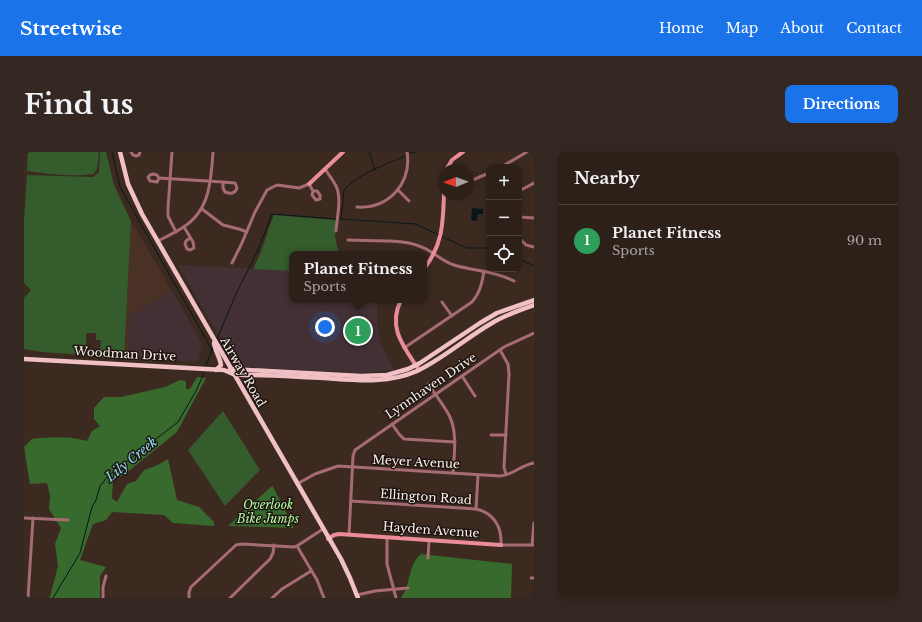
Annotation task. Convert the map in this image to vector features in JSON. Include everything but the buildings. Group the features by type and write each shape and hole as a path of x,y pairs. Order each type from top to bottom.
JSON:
{"main road":[{"name":"Airway Road","path":"120,152 128,184 134,199 242,390 347,570 357,597"},
{"path":"232,372 265,371 374,376 417,368 480,323 497,313 534,300"},
{"path":"232,372 245,375 369,380 392,378 433,362 492,322 514,312 534,306"},
{"path":"214,341 215,349 221,365 216,370"},
{"name":"Woodman Drive","path":"24,359 224,370 232,372"},
{"path":"242,390 241,379 245,375"}],"street":[{"path":"131,152 136,156 140,152"},
{"path":"172,152 168,216 176,232"},
{"path":"158,242 184,227 196,217 202,209 208,195 211,182 213,152"},
{"path":"232,263 255,212 269,188 280,185 299,188 309,184 343,152"},
{"path":"357,207 368,207 378,204 388,199 398,190 407,171 407,152"},
{"path":"450,164 461,152"},
{"path":"506,164 527,152"},
{"path":"325,170 338,190 336,231"},
{"path":"474,179 486,174"},
{"path":"159,178 211,182 223,182 235,183 238,188 233,193 225,192 223,190 223,182"},
{"path":"522,189 534,183"},
{"path":"309,184 313,191"},
{"path":"398,190 409,201"},
{"path":"427,264 434,254 442,231 444,200"},
{"path":"202,209 223,225 247,232"},
{"path":"522,217 534,218"},
{"path":"184,227 190,238"},
{"path":"348,240 408,243 423,247 454,264 503,275 514,280"},
{"path":"522,241 526,245 534,247"},
{"path":"404,348 468,305 478,294 484,271"},
{"path":"442,302 452,316"},
{"path":"400,303 396,322 398,337 417,368"},
{"name":"Lynnhaven Drive","path":"349,535 352,467 353,454 355,450 500,350 517,339 534,333"},
{"path":"500,350 508,364 509,374 504,467 506,475 523,465 534,463"},
{"path":"462,376 476,396"},
{"path":"428,384 449,415 454,431 453,473"},
{"path":"392,424 400,436 404,439 454,442"},
{"path":"491,435 506,435"},
{"name":"Meyer Avenue","path":"297,484 338,466 478,475 506,475"},
{"path":"476,509 478,475"},
{"name":"Ellington Road","path":"351,501 476,509 487,513 495,520 501,533 501,545"},
{"path":"24,518 68,520"},
{"path":"28,598 34,518"},
{"path":"533,545 534,523"},
{"path":"189,598 189,592 192,587 236,545 297,546 323,529"},
{"name":"Hayden Avenue","path":"328,539 336,534 501,545 533,545"},
{"path":"387,538 387,564 396,598"},
{"path":"428,558 430,540"},
{"path":"230,598 268,562 273,554 274,546"},
{"path":"297,546 317,580 324,598"},
{"path":"272,598 311,571"},
{"path":"103,598 106,576"},
{"path":"357,597 368,592 408,588"}],"shaded area":[{"path":"472,208 483,209 483,214 478,214 477,221 471,220"},
{"path":"131,221 172,291 130,316 128,354 124,354"},
{"path":"178,265 289,271 289,303 377,303 377,324 381,344 394,370 357,373 240,367 234,363"},
{"path":"172,291 202,344 197,362 162,360 154,362 128,360 130,316"}],"green space":[{"path":"28,152 99,152 97,169 93,174 77,175 27,171"},
{"path":"100,152 106,152 114,185 131,221 124,359 99,358 99,356 42,352 24,349 24,298 31,290 24,283 24,220 27,175 93,177 99,172","holes":["86,333 96,333 96,340 101,340 100,352 91,352 91,354 86,354"]},
{"path":"274,215 336,220 335,236 338,251 289,251 289,271 253,269 261,252"},
{"path":"197,377 206,378 177,432 125,474 113,480 112,498 117,502 127,484 136,481 144,470 158,465 168,459 177,500 199,507 214,522 214,526 173,523 164,515 112,512 106,520 93,524 80,560 106,567 100,576 100,598 48,598 50,597 58,566 55,544 61,528 49,509 50,496 47,483 30,484 24,447 32,439 39,438 53,437 87,441 92,431 100,426 94,419 94,408 104,397 121,397 165,387 180,380 186,381 186,389 190,389"},
{"path":"223,411 260,470 225,506 188,450"},
{"name":"Overlook Bike Jumps","path":"272,486 294,528 228,526"},
{"path":"421,554 512,564 511,598 401,598 407,587 414,563"}],"waterway":[{"path":"112,152 120,187 212,350"},
{"path":"369,152 375,170"},
{"path":"410,153 416,152"},
{"path":"341,219 344,190 350,184 365,174 405,156"},
{"name":"Lily Creek","path":"217,339 236,294 258,250 272,214 336,219"},
{"path":"340,219 415,224 439,235"},
{"path":"443,237 467,248 486,248"},
{"path":"522,260 534,266"},
{"name":"Lily Creek","path":"206,366 213,347"},
{"name":"Lily Creek","path":"53,598 80,553 92,507 96,500 100,486 109,475 178,422 196,391 204,373"}],"place":[{"name":"Planet Fitness","path":"358,331"}]}
